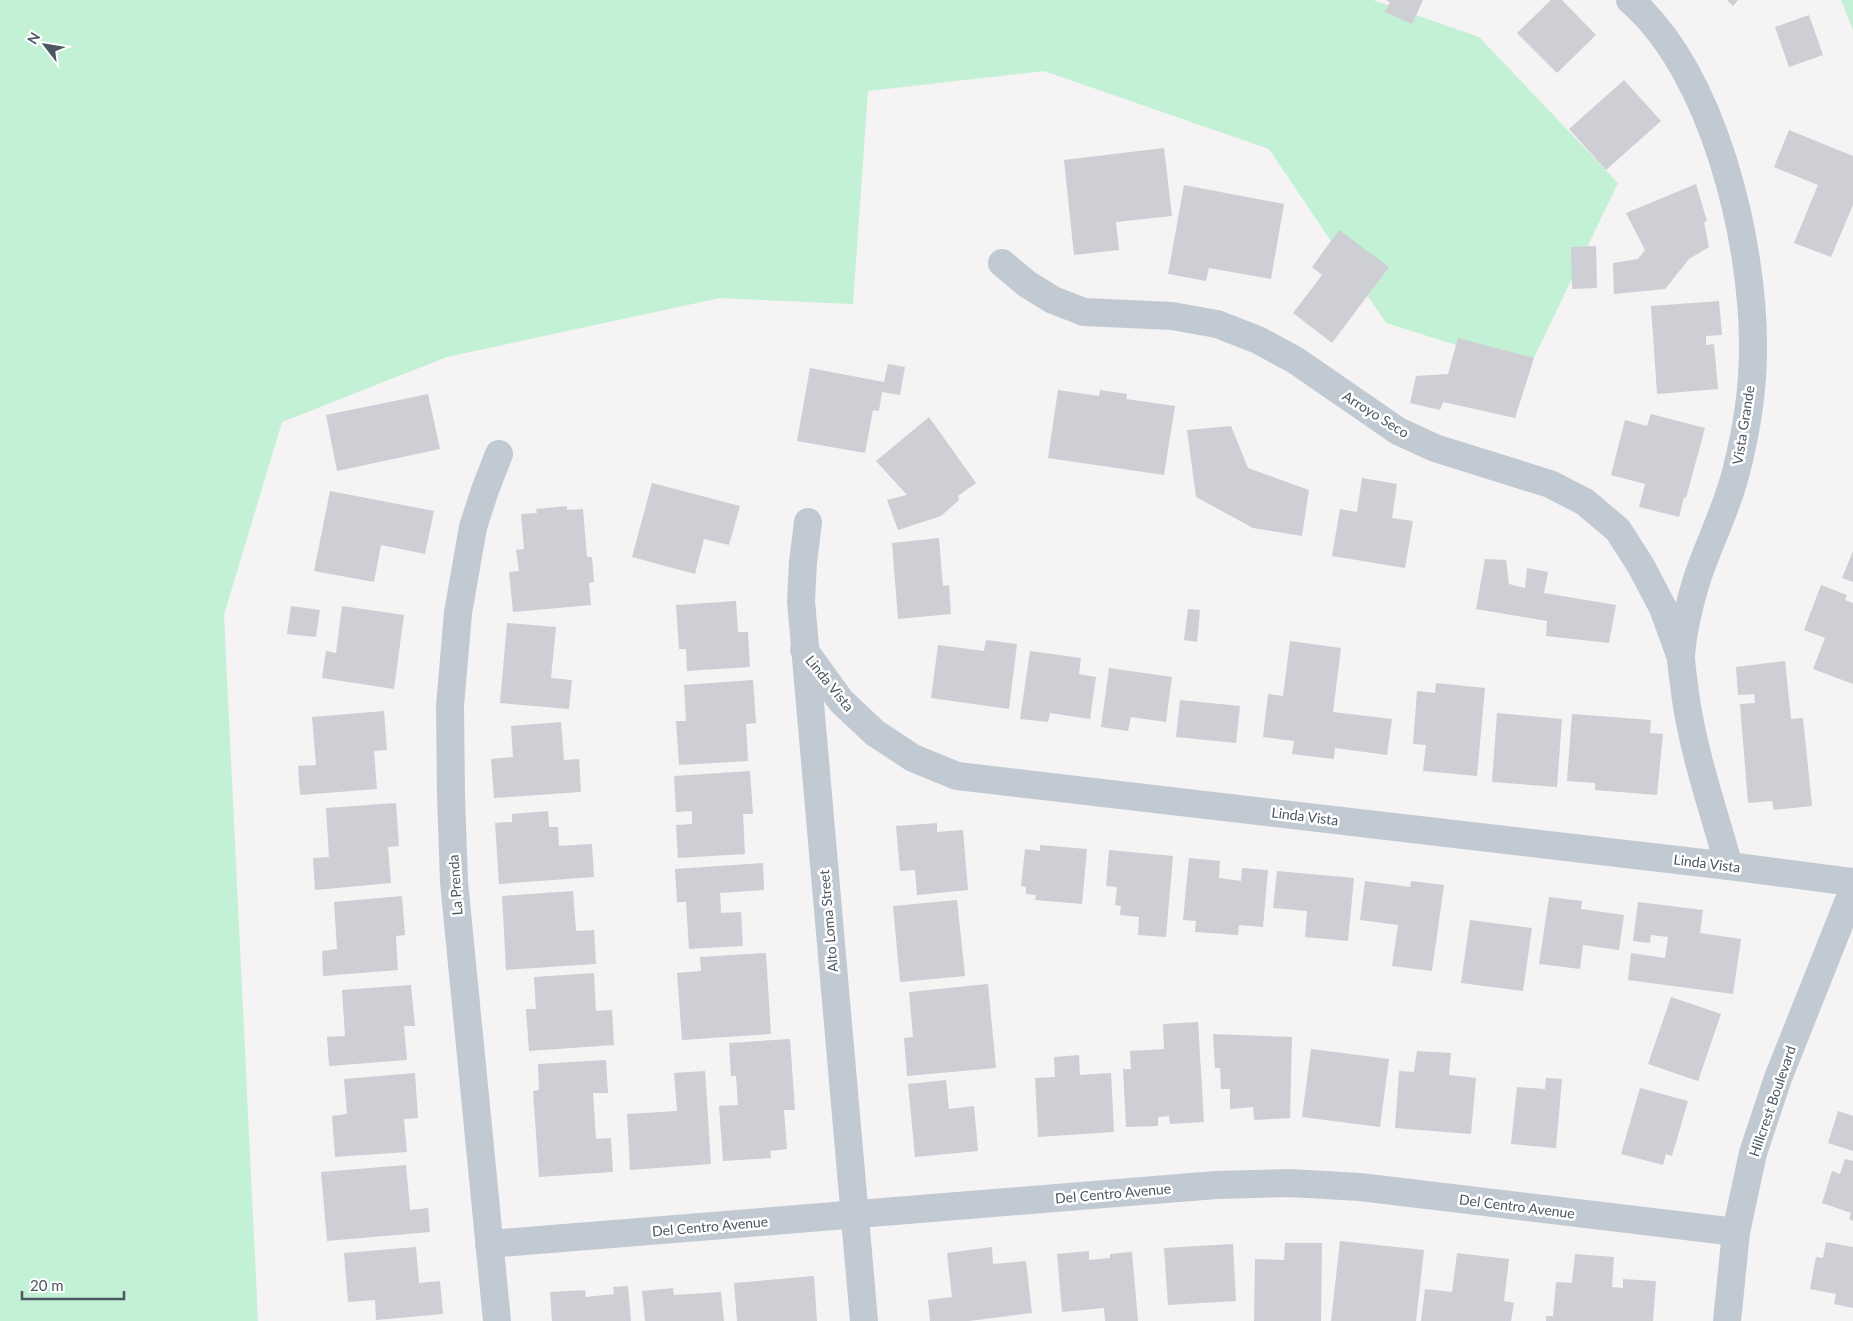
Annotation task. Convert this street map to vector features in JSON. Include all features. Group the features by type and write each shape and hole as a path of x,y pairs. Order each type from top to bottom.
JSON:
{"street":[{"name":"Vista Grande","path":"1630,0 1642,10 1675,52 1705,110 1723,162 1741,227 1751,291 1753,351 1748,415 1736,473 1719,526 1699,575 1688,612 1681,658 1688,710 1697,753 1729,866"},
{"name":"Arroyo Seco","path":"1002,263 1026,284 1053,300 1084,312 1172,316 1216,324 1258,340 1295,360 1398,431 1434,448 1550,484 1585,502 1618,530 1641,566 1663,608 1681,658"},
{"name":"La Prenda","path":"497,1321 454,882 450,706 458,613 473,527 499,454"},
{"name":"Alto Loma Street","path":"808,522 801,601 804,650 864,1321"},
{"name":"Linda Vista","path":"804,650 841,701 875,733 913,758 957,776 1853,882"},
{"name":"Hillcrest Boulevard","path":"1728,1321 1736,1232 1753,1153 1778,1078 1853,890"},
{"name":"Del Centro Avenue","path":"489,1244 1216,1185 1289,1184 1360,1187 1736,1232"}],"green space":[{"path":"0,0 1373,0 1479,37 1618,183 1529,368 1386,323 1269,149 1044,71 868,91 853,304 720,298 447,357 282,422 224,615 258,1321 0,1321"},
{"path":"1841,0 1853,0 1853,30"}],"building":[{"path":"1385,0 1423,0 1412,24 1385,12 1390,2"},
{"path":"1551,0 1562,0 1596,35 1557,73 1517,33"},
{"path":"1727,0 1738,0 1733,6"},
{"path":"1809,15 1823,55 1789,67 1775,27"},
{"path":"1624,80 1661,121 1606,170 1569,129"},
{"path":"1789,130 1853,156 1853,205 1831,257 1794,243 1818,185 1774,167"},
{"path":"1164,148 1172,216 1116,222 1119,250 1074,255 1064,160"},
{"path":"1696,184 1707,221 1704,222 1709,247 1689,259 1665,289 1614,294 1613,263 1638,259 1645,250 1626,213"},
{"path":"1184,185 1284,204 1271,279 1209,268 1206,281 1168,274"},
{"path":"1339,230 1389,267 1332,343 1293,313 1322,275 1312,267"},
{"path":"1596,246 1597,288 1572,289 1571,247"},
{"path":"1719,301 1722,335 1706,336 1706,345 1714,344 1718,389 1657,394 1651,306"},
{"path":"1458,338 1534,358 1515,418 1443,402 1440,410 1410,403 1416,376 1448,374"},
{"path":"888,364 905,367 900,395 882,392 879,411 873,410 865,453 797,441 810,368 884,382"},
{"path":"1058,390 1099,396 1100,390 1127,394 1126,399 1175,406 1164,475 1048,458"},
{"path":"428,394 440,449 337,471 326,415"},
{"path":"1651,414 1705,428 1679,517 1639,507 1645,484 1611,475 1625,420 1647,426"},
{"path":"929,417 976,483 958,496 959,500 941,516 898,530 887,500 907,495 876,461"},
{"path":"1231,426 1248,468 1309,490 1302,536 1253,528 1196,497 1187,430"},
{"path":"1362,478 1397,484 1392,518 1413,521 1405,568 1332,556 1340,509 1357,512"},
{"path":"652,483 740,506 729,545 704,539 695,574 632,557"},
{"path":"330,491 434,511 425,554 381,545 374,582 314,571"},
{"path":"567,506 567,510 583,509 587,557 592,557 594,582 589,583 591,605 513,612 509,572 519,571 516,550 524,549 521,514 537,513 536,509"},
{"path":"939,538 943,586 949,585 951,614 898,619 892,543"},
{"path":"1853,551 1853,582 1842,578"},
{"path":"1485,559 1506,560 1509,584 1525,588 1527,568 1548,572 1544,593 1616,605 1609,643 1546,636 1547,621 1476,609"},
{"path":"1821,585 1847,595 1845,600 1853,603 1853,684 1813,669 1825,638 1804,630"},
{"path":"736,601 738,632 748,632 750,667 687,671 686,649 679,649 676,605"},
{"path":"291,606 320,610 316,637 287,634"},
{"path":"342,606 404,615 394,689 322,678 326,651 336,653"},
{"path":"1188,609 1200,610 1197,642 1184,640"},
{"path":"507,623 556,627 551,678 572,680 569,709 500,703"},
{"path":"986,640 1017,644 1009,709 931,698 938,645 984,651"},
{"path":"1290,641 1341,648 1333,712 1392,719 1387,755 1335,748 1334,759 1292,754 1294,741 1263,737 1268,694 1283,696"},
{"path":"1030,651 1081,658 1079,674 1096,677 1090,719 1050,713 1048,722 1020,719"},
{"path":"1785,661 1791,719 1803,718 1812,806 1774,810 1772,801 1748,803 1740,704 1755,703 1754,694 1738,695 1736,667"},
{"path":"1109,668 1172,677 1166,722 1131,717 1128,731 1101,727"},
{"path":"753,680 756,723 746,724 748,761 679,765 676,721 686,721 684,685"},
{"path":"1436,683 1485,688 1477,776 1423,771 1426,745 1413,744 1417,691 1435,693"},
{"path":"1180,700 1240,706 1236,743 1176,737"},
{"path":"384,711 387,750 374,751 377,789 300,795 298,766 316,765 312,717"},
{"path":"1497,713 1562,719 1557,787 1492,782"},
{"path":"1572,714 1651,720 1650,733 1663,734 1657,795 1595,790 1595,783 1567,781"},
{"path":"561,722 564,760 579,759 581,792 494,798 491,759 513,757 511,726"},
{"path":"750,771 753,814 743,814 745,854 678,858 676,825 692,824 692,811 676,812 674,776"},
{"path":"396,803 399,846 388,847 391,883 315,890 313,858 329,857 326,808"},
{"path":"548,811 549,827 558,827 559,846 592,844 594,877 499,884 495,823 512,822 512,814"},
{"path":"937,823 937,832 963,830 968,890 917,895 915,870 900,871 896,826"},
{"path":"1040,845 1087,849 1082,904 1035,900 1036,895 1026,894 1026,887 1021,886 1025,849 1040,851"},
{"path":"1109,850 1173,856 1166,937 1138,935 1139,917 1120,915 1121,906 1115,905 1117,887 1106,886"},
{"path":"1189,858 1220,861 1219,878 1241,881 1242,868 1268,870 1263,927 1239,925 1238,935 1195,932 1196,921 1183,920"},
{"path":"763,863 764,890 720,893 721,913 741,912 743,946 689,949 686,902 677,902 675,869"},
{"path":"1277,871 1354,878 1348,941 1305,937 1307,911 1273,908"},
{"path":"1365,881 1410,887 1411,881 1444,885 1432,971 1392,966 1398,925 1360,920"},
{"path":"573,891 576,931 594,930 596,964 506,970 502,896"},
{"path":"402,896 405,935 396,936 398,970 323,976 322,951 337,949 334,902"},
{"path":"1549,897 1582,901 1581,909 1624,915 1619,950 1583,945 1580,969 1539,964"},
{"path":"957,900 965,976 900,982 893,906"},
{"path":"1638,902 1703,910 1700,933 1741,939 1733,994 1628,980 1631,953 1665,958 1668,937 1651,935 1650,943 1633,941"},
{"path":"1470,920 1532,928 1523,991 1461,983"},
{"path":"766,953 771,1034 682,1040 677,973 701,971 700,957"},
{"path":"594,973 596,1011 612,1010 614,1045 529,1051 526,1009 536,1009 534,977"},
{"path":"988,984 996,1068 907,1076 904,1038 913,1037 909,992"},
{"path":"411,985 415,1026 404,1026 407,1060 329,1066 327,1037 345,1036 342,990"},
{"path":"1671,997 1721,1014 1698,1081 1648,1064"},
{"path":"1198,1022 1204,1122 1170,1124 1169,1116 1158,1117 1158,1126 1126,1127 1123,1069 1131,1069 1130,1051 1164,1049 1163,1024"},
{"path":"1213,1034 1292,1037 1290,1118 1254,1120 1253,1107 1230,1109 1230,1089 1221,1089 1220,1068 1215,1068"},
{"path":"790,1039 795,1110 784,1110 787,1149 770,1151 771,1158 723,1161 719,1106 738,1105 736,1076 731,1076 729,1043"},
{"path":"1311,1049 1389,1059 1380,1127 1302,1117"},
{"path":"1417,1051 1451,1053 1449,1075 1476,1078 1471,1134 1395,1128 1399,1071 1414,1072"},
{"path":"1079,1055 1080,1075 1111,1073 1114,1132 1038,1137 1035,1078 1055,1077 1054,1057"},
{"path":"606,1060 608,1093 593,1093 596,1139 611,1138 613,1172 539,1177 533,1091 539,1090 538,1064"},
{"path":"705,1071 711,1164 630,1170 627,1114 677,1111 674,1073"},
{"path":"415,1073 418,1118 404,1119 407,1152 335,1157 332,1116 347,1114 344,1079"},
{"path":"1546,1078 1562,1079 1556,1148 1511,1144 1517,1087 1545,1089"},
{"path":"946,1080 949,1109 974,1106 978,1151 915,1157 908,1084"},
{"path":"1640,1088 1688,1101 1672,1156 1666,1154 1663,1165 1621,1154"},
{"path":"1838,1111 1853,1116 1853,1151 1828,1143"},
{"path":"1845,1159 1853,1161 1853,1221 1849,1219 1851,1213 1822,1203 1832,1171 1840,1174"},
{"path":"406,1165 410,1210 428,1208 430,1232 327,1241 321,1172"},
{"path":"1340,1241 1424,1250 1416,1321 1331,1321"},
{"path":"1826,1242 1853,1247 1853,1308 1834,1304 1836,1294 1810,1289 1816,1257 1823,1258"},
{"path":"1285,1243 1322,1243 1321,1321 1254,1321 1255,1259 1284,1260"},
{"path":"1233,1244 1236,1301 1168,1305 1164,1248"},
{"path":"416,1247 419,1283 440,1281 443,1314 376,1320 375,1300 348,1302 344,1253"},
{"path":"992,1247 993,1264 1026,1261 1032,1313 969,1321 930,1321 928,1300 952,1297 947,1253"},
{"path":"1089,1251 1089,1260 1110,1258 1110,1254 1132,1252 1138,1321 1105,1321 1104,1308 1062,1312 1057,1254"},
{"path":"1457,1253 1509,1259 1504,1301 1514,1303 1511,1321 1421,1321 1425,1289 1452,1292"},
{"path":"1575,1254 1614,1257 1612,1287 1623,1288 1623,1279 1656,1281 1653,1321 1546,1321 1546,1316 1553,1316 1556,1282 1572,1283"},
{"path":"814,1276 817,1321 737,1321 734,1283"},
{"path":"628,1286 631,1321 552,1321 550,1292 585,1290 586,1297 614,1294 613,1287"},
{"path":"673,1288 674,1295 721,1292 724,1321 645,1321 642,1291"}]}
